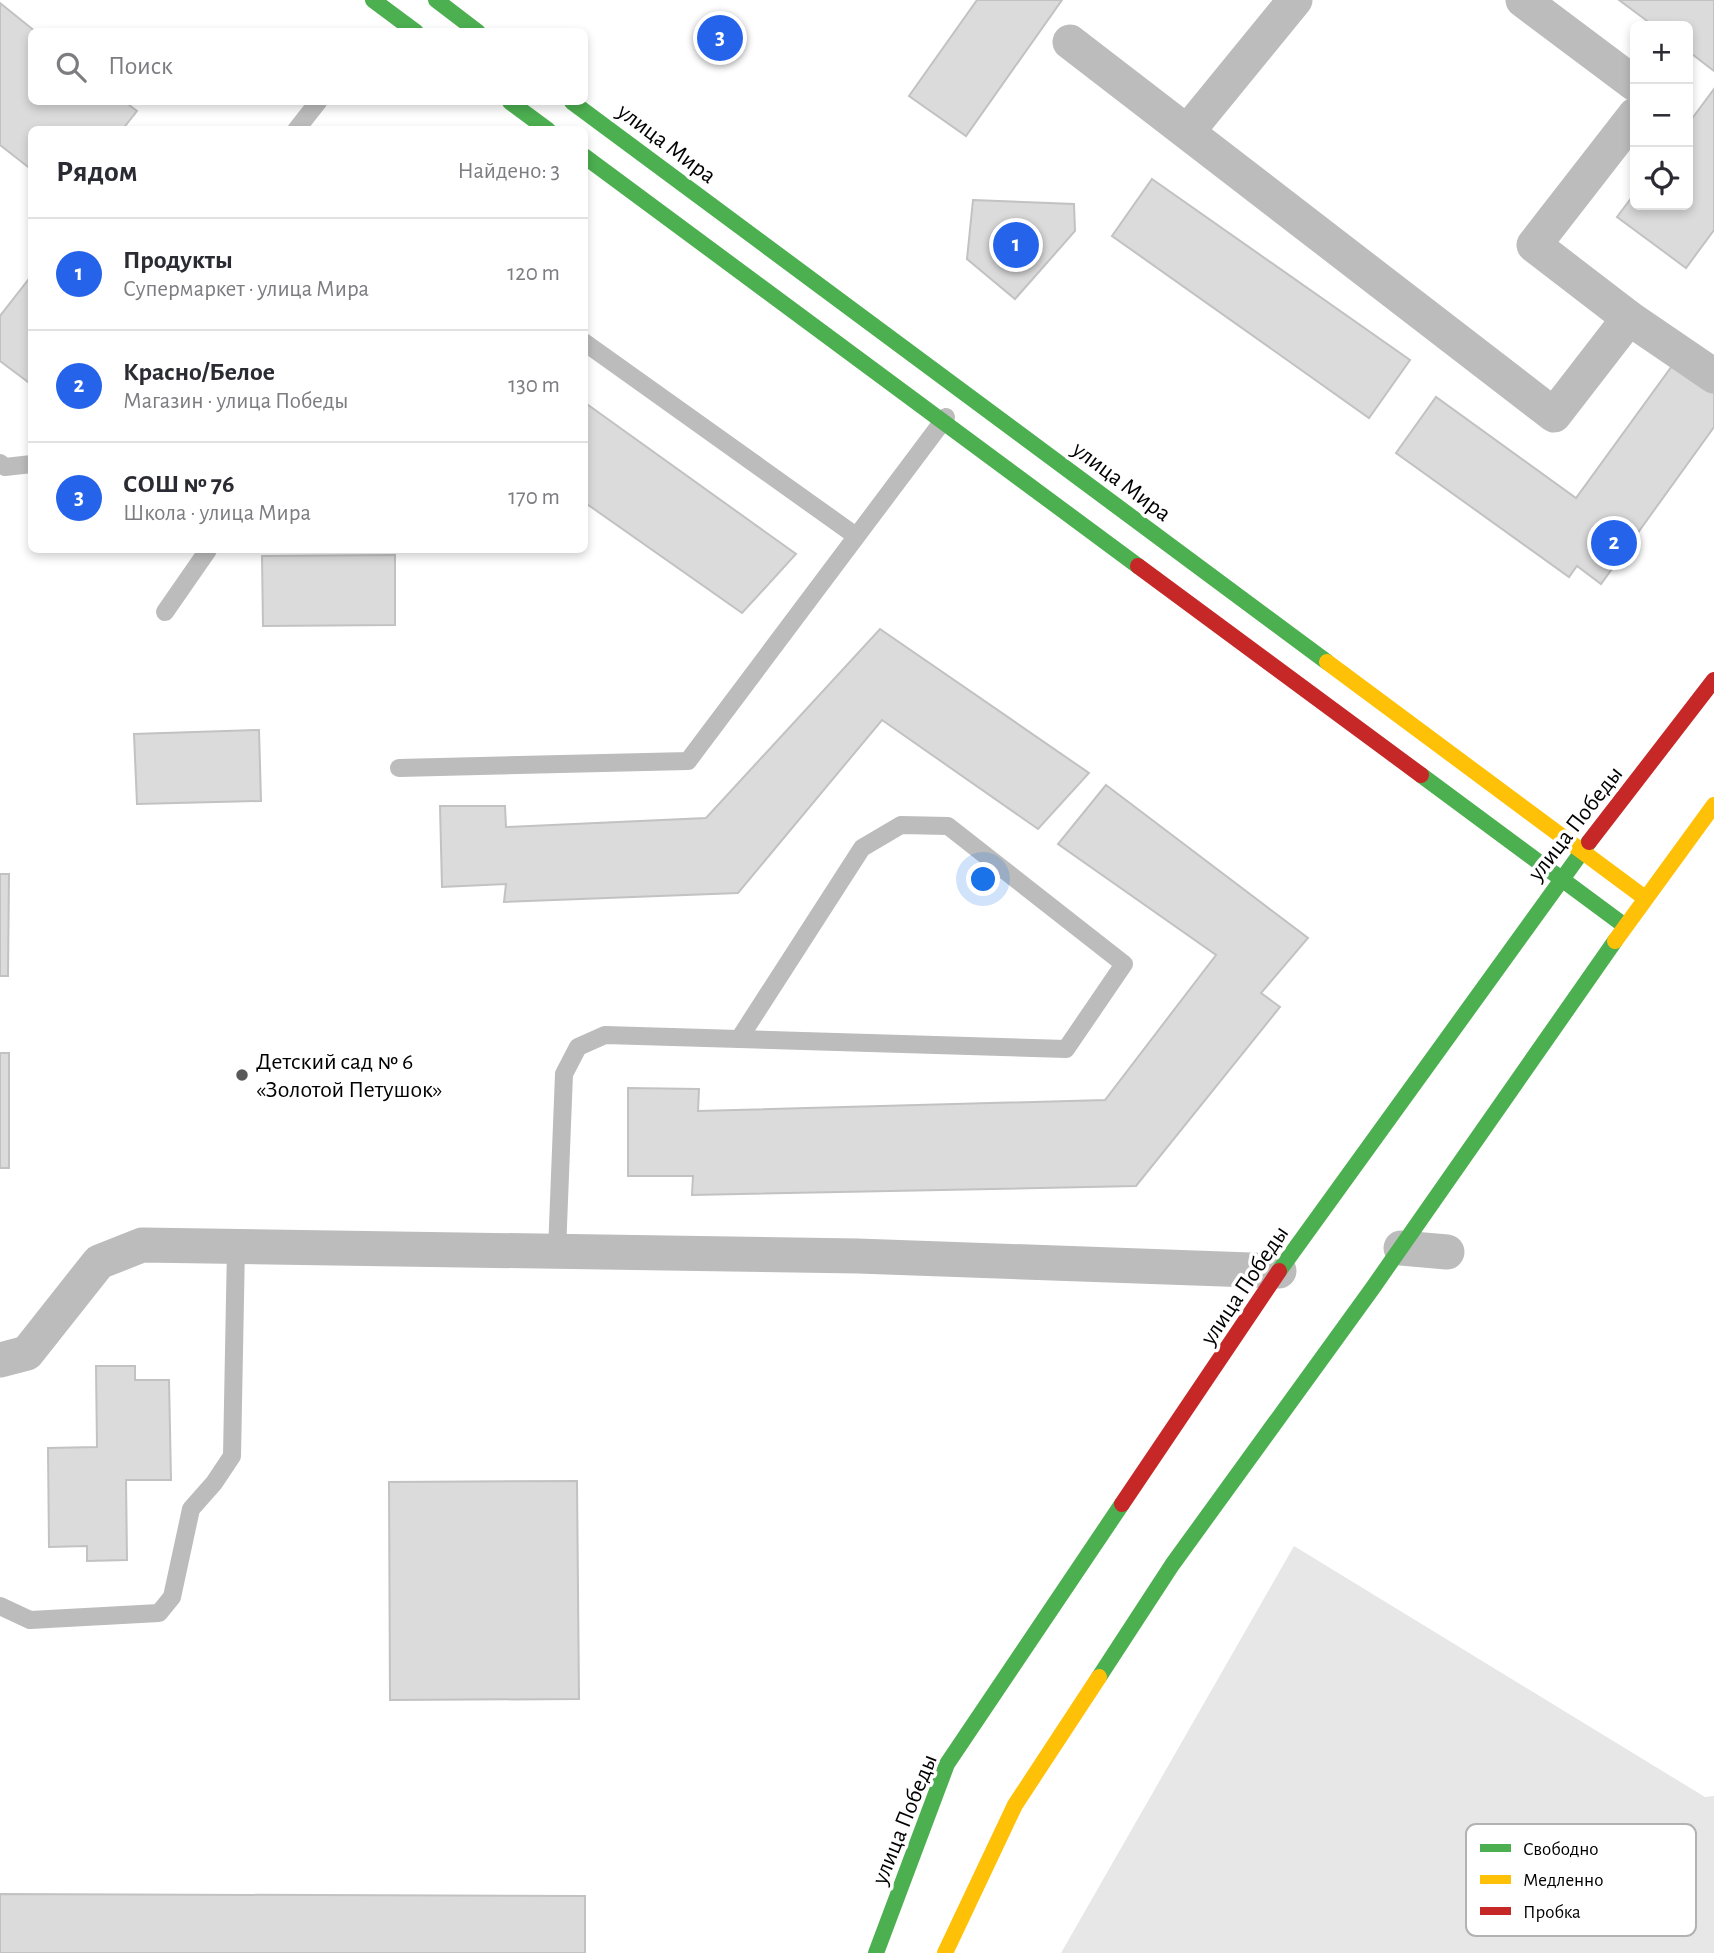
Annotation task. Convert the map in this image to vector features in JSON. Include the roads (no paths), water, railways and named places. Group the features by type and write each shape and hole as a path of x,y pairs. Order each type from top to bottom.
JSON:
{"street":[{"path":"373,0 411,28"},
{"path":"436,0 473,28"},
{"path":"1188,131 1295,0"},
{"path":"1523,0 1630,80"},
{"path":"1070,42 1554,415 1629,318"},
{"path":"514,105 543,126"},
{"name":"улица Мира","path":"576,105 1645,898"},
{"path":"1630,121 1534,245 1629,318 1714,376"},
{"path":"588,159 1625,926"},
{"name":"улица Победы","path":"876,1953 947,1764 1279,1271 1560,879 1714,680"},
{"path":"945,1953 1015,1805 1171,1565 1401,1248 1625,926 1714,805"},
{"path":"0,1360 27,1353 99,1262 142,1245 858,1256 1279,1271"},
{"path":"1401,1248 1447,1252"}],"lane":[{"path":"299,126 316,105"},
{"path":"588,345 856,536"},
{"path":"399,768 688,761 942,421 967,394"},
{"path":"0,464 5,467 28,464"},
{"path":"165,612 206,553"},
{"path":"557,1251 564,1074 578,1047 605,1035 1066,1049 1124,964 948,826 901,825 863,848 738,1039"},
{"path":"0,1606 30,1620 159,1613 172,1598 191,1509 214,1483 232,1456 236,1246"}],"place":[{"name":"СОШ № 76","path":"720,38"},
{"name":"Продукты","path":"1016,245"},
{"name":"Красно/Белое","path":"1614,543"},
{"name":"Детский сад № 6 «Золотой Петушок»","path":"242,1075"}]}
